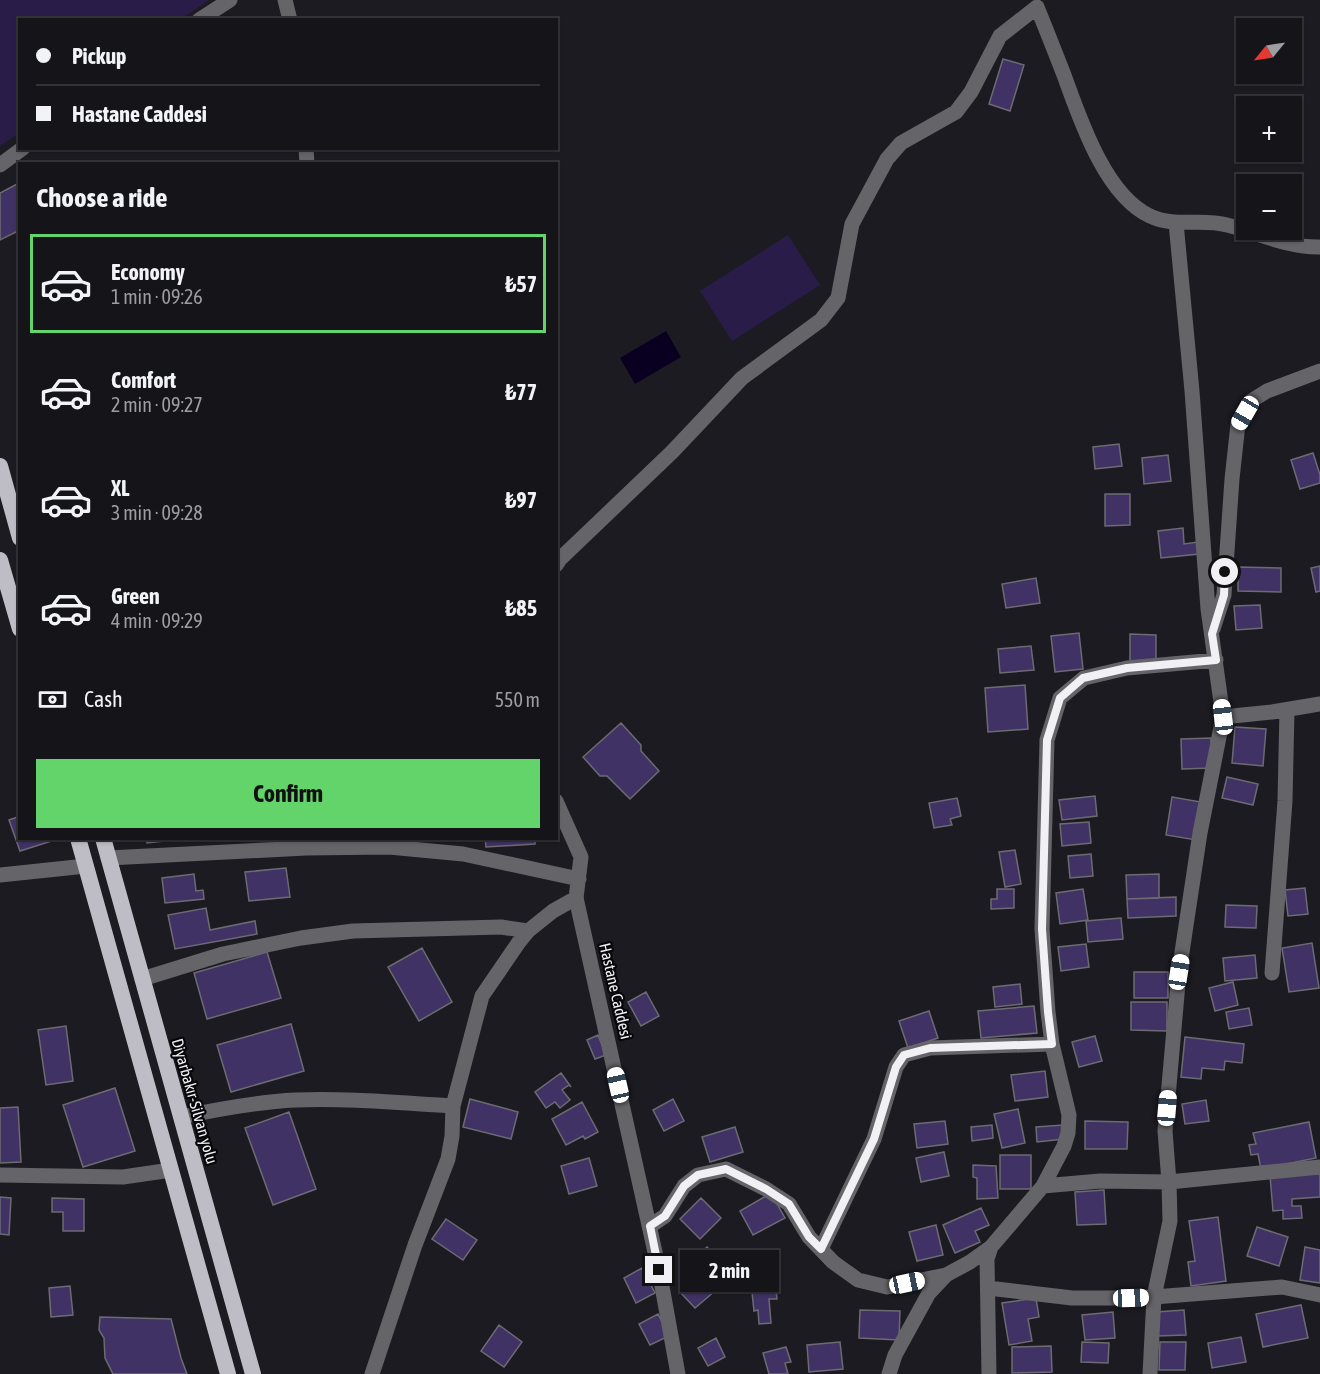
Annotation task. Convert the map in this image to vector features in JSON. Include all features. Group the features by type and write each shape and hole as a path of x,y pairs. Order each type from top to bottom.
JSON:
{"highway":[{"path":"0,466 18,531"},
{"path":"0,560 18,622"},
{"name":"Diyarbakır-Silvan yolu","path":"103,840 253,1374"},
{"path":"79,841 228,1374"}],"street":[{"path":"202,18 230,0"},
{"path":"285,0 290,18"},
{"path":"558,562 672,452 742,378 821,320 838,298 852,224 887,159 901,144 956,112 971,92 1000,36 1041,3 1084,130 1114,183 1137,209 1163,221 1226,224 1290,243 1320,247"},
{"path":"0,165 20,150"},
{"path":"1150,1374 1154,1297 1170,1221 1165,1131 1179,972 1200,833 1223,717 1208,609 1192,391 1176,223"},
{"path":"1212,634 1224,595 1238,424 1251,401 1267,391 1320,371"},
{"path":"889,1374 895,1355 929,1293 946,1275 990,1247 1043,1186 1064,1146 1068,1133 1069,1115 1052,1044 1042,929 1047,740 1060,698 1083,678 1127,668 1216,660"},
{"path":"1223,717 1320,708"},
{"path":"1272,973 1285,801 1287,710"},
{"path":"372,1374 415,1245 448,1159 452,1136 453,1106 482,996 528,931 553,911 576,898 581,857 558,805"},
{"path":"108,858 306,848 389,847 463,854 579,879"},
{"path":"0,875 86,866"},
{"name":"Hastane Caddesi","path":"576,898 650,1226 678,1374"},
{"path":"142,979 223,954 311,936 353,931 501,927 528,931"},
{"path":"821,1249 874,1139 896,1067 904,1055 930,1048 1052,1044"},
{"path":"181,1117 227,1107 295,1100 453,1106"},
{"path":"1043,1186 1100,1181 1169,1182 1320,1167"},
{"path":"650,1226 665,1216 684,1186 698,1175 726,1169 766,1189 789,1204 809,1237 833,1262 858,1280 887,1287 946,1275"},
{"path":"0,1174 123,1177 171,1170"},
{"path":"989,1374 987,1259 990,1247"},
{"path":"988,1288 1072,1298 1154,1297 1282,1287 1320,1295"}],"shaded area":[{"path":"0,0 209,0 182,18 18,18 18,134 0,146"},
{"path":"788,235 820,285 732,341 700,291"},
{"path":"666,331 681,357 635,384 620,358"}],"building":[{"path":"1003,59 1024,65 1010,111 989,104"},
{"path":"18,184 18,231 0,240 0,193"},
{"path":"1119,444 1122,466 1095,469 1093,447"},
{"path":"1313,453 1320,475 1320,483 1300,489 1291,460"},
{"path":"1168,455 1171,481 1144,484 1142,458"},
{"path":"1105,494 1130,494 1130,525 1105,526"},
{"path":"1183,528 1184,544 1198,542 1199,554 1161,558 1158,531"},
{"path":"1320,566 1320,591 1316,592 1311,568"},
{"path":"1238,567 1281,568 1281,592 1238,591"},
{"path":"1036,578 1040,603 1006,608 1002,584"},
{"path":"1260,605 1262,628 1236,630 1234,606"},
{"path":"1079,633 1083,669 1055,672 1051,636"},
{"path":"1130,634 1156,635 1156,661 1130,661"},
{"path":"1031,646 1034,670 1000,673 998,649"},
{"path":"1025,685 1028,729 988,732 985,688"},
{"path":"621,723 641,745 641,751 659,771 630,799 607,776 600,776 583,757"},
{"path":"1235,727 1266,729 1263,766 1232,763"},
{"path":"1211,738 1212,768 1182,769 1181,739"},
{"path":"1227,777 1258,784 1253,805 1222,798"},
{"path":"1095,796 1097,816 1062,820 1059,800"},
{"path":"1172,797 1201,802 1196,840 1166,835"},
{"path":"957,798 961,816 950,819 952,825 934,828 929,803"},
{"path":"18,817 18,840 55,840 20,851 9,820"},
{"path":"1089,822 1091,843 1062,846 1060,824"},
{"path":"147,840 175,840 147,843"},
{"path":"485,840 535,840 535,844 486,847"},
{"path":"1015,850 1021,884 1005,887 999,852"},
{"path":"1091,854 1093,876 1070,878 1068,856"},
{"path":"286,868 290,897 249,901 245,872"},
{"path":"194,874 196,891 203,890 204,899 165,903 162,878"},
{"path":"1159,874 1159,898 1127,899 1126,875"},
{"path":"1305,888 1308,914 1288,916 1285,890"},
{"path":"997,889 1014,889 1014,908 991,909 991,899 997,899"},
{"path":"1083,889 1088,920 1060,924 1056,893"},
{"path":"1176,897 1176,916 1128,918 1127,899"},
{"path":"1226,905 1257,906 1256,928 1225,927"},
{"path":"206,908 210,930 255,921 257,934 175,949 168,915"},
{"path":"1121,918 1123,939 1088,942 1086,921"},
{"path":"1312,943 1319,988 1289,992 1282,948"},
{"path":"1086,944 1089,967 1061,971 1058,947"},
{"path":"422,948 452,1002 419,1021 388,967"},
{"path":"267,952 281,998 207,1019 194,973"},
{"path":"1255,955 1257,978 1225,981 1223,958"},
{"path":"1134,972 1168,972 1168,998 1134,998"},
{"path":"1233,982 1238,1005 1215,1011 1209,988"},
{"path":"1020,984 1022,1004 995,1007 993,987"},
{"path":"646,992 659,1016 641,1026 628,1002"},
{"path":"1131,1002 1167,1002 1167,1031 1131,1030"},
{"path":"1034,1006 1037,1033 981,1038 978,1011"},
{"path":"1249,1008 1252,1025 1229,1029 1226,1012"},
{"path":"929,1011 938,1038 908,1048 899,1021"},
{"path":"291,1024 304,1071 231,1092 217,1045"},
{"path":"66,1026 73,1081 46,1085 38,1030"},
{"path":"598,1035 606,1055 595,1059 587,1040"},
{"path":"1095,1036 1102,1061 1079,1067 1072,1042"},
{"path":"1185,1037 1244,1044 1242,1063 1225,1061 1224,1070 1202,1068 1201,1079 1181,1077"},
{"path":"1045,1071 1048,1097 1015,1101 1011,1075"},
{"path":"561,1073 571,1087 569,1085 562,1090 570,1100 560,1108 555,1102 546,1108 535,1092"},
{"path":"115,1088 135,1151 83,1167 63,1105"},
{"path":"470,1099 518,1112 511,1139 463,1127"},
{"path":"673,1099 684,1121 664,1131 653,1110"},
{"path":"1206,1100 1209,1121 1185,1124 1182,1104"},
{"path":"582,1102 598,1132 585,1139 583,1136 566,1145 552,1119"},
{"path":"18,1107 21,1162 0,1163 0,1108"},
{"path":"1018,1109 1025,1143 1002,1148 994,1114"},
{"path":"289,1112 316,1189 273,1205 245,1128"},
{"path":"945,1121 948,1144 917,1148 914,1124"},
{"path":"1085,1121 1128,1122 1127,1149 1085,1149"},
{"path":"1309,1122 1316,1158 1261,1169 1258,1154 1251,1155 1249,1145 1256,1144 1253,1133"},
{"path":"992,1125 993,1138 972,1141 971,1127"},
{"path":"1063,1125 1064,1139 1037,1142 1036,1127"},
{"path":"735,1127 743,1152 710,1162 702,1137"},
{"path":"944,1152 949,1176 921,1182 916,1158"},
{"path":"1000,1155 1031,1155 1031,1189 1000,1189"},
{"path":"589,1158 597,1186 569,1194 561,1166"},
{"path":"973,1165 996,1166 998,1198 977,1199 977,1178 973,1177"},
{"path":"1320,1174 1320,1197 1292,1199 1292,1206 1301,1206 1302,1218 1283,1219 1283,1210 1273,1211 1270,1176"},
{"path":"1104,1190 1106,1224 1077,1225 1075,1192"},
{"path":"771,1193 785,1218 753,1235 740,1211"},
{"path":"0,1197 11,1198 9,1235 0,1234"},
{"path":"52,1198 84,1199 84,1231 63,1231 63,1212 52,1212"},
{"path":"701,1198 721,1218 700,1239 680,1219"},
{"path":"981,1208 989,1225 975,1231 980,1242 955,1253 943,1225"},
{"path":"1218,1217 1226,1281 1191,1286 1188,1262 1195,1261 1189,1221"},
{"path":"446,1219 477,1240 463,1260 432,1239"},
{"path":"936,1225 943,1255 917,1261 909,1232"},
{"path":"1257,1227 1288,1237 1279,1266 1247,1256"},
{"path":"707,1247 723,1265 706,1281 715,1291 695,1308 680,1292 690,1283 680,1272"},
{"path":"1305,1247 1320,1250 1320,1283 1300,1280"},
{"path":"642,1268 655,1293 636,1303 624,1278"},
{"path":"774,1272 777,1299 769,1299 771,1323 759,1324 758,1310 754,1311 750,1274"},
{"path":"70,1286 73,1315 51,1317 49,1288"},
{"path":"1036,1298 1039,1317 1028,1319 1032,1341 1009,1345 1002,1303"},
{"path":"1301,1305 1308,1338 1263,1347 1256,1314"},
{"path":"860,1310 900,1311 899,1340 859,1338"},
{"path":"1184,1310 1186,1335 1157,1336 1156,1312"},
{"path":"1113,1312 1115,1338 1085,1340 1082,1315"},
{"path":"658,1314 669,1336 650,1345 639,1324"},
{"path":"100,1317 171,1319 187,1374 113,1374 105,1358 104,1338 99,1330"},
{"path":"499,1325 522,1342 504,1367 481,1351"},
{"path":"1241,1337 1246,1362 1212,1368 1208,1343"},
{"path":"716,1338 725,1357 708,1366 698,1348"},
{"path":"840,1342 843,1369 809,1372 807,1345"},
{"path":"1082,1342 1109,1343 1108,1363 1081,1362"},
{"path":"1160,1342 1186,1342 1185,1370 1159,1370"},
{"path":"1051,1346 1052,1372 1012,1373 1012,1347"},
{"path":"786,1347 791,1362 785,1363 788,1374 769,1374 763,1353"}],"route":[{"path":"659,1270 650,1226 665,1216 684,1186 698,1175 726,1169 752,1181 789,1204 809,1237 821,1249 874,1139 896,1067 904,1055 930,1048 1052,1044 1042,929 1047,740 1060,698 1083,678 1127,668 1216,660 1212,634 1224,595 1225,572"}]}
